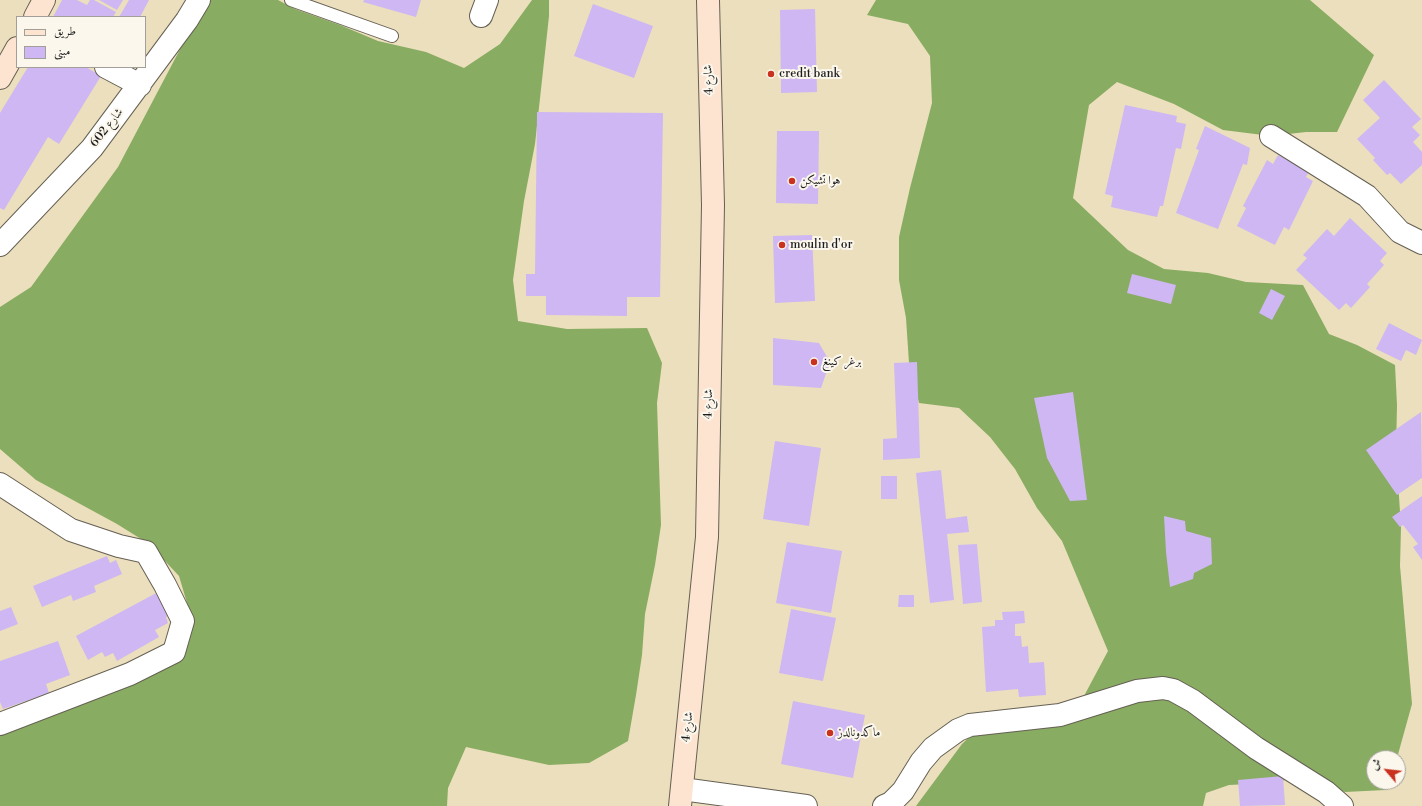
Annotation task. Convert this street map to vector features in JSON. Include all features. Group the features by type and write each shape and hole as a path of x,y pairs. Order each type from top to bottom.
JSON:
{"main road":[{"path":"36,16 44,0"},
{"name":"شارع 4","path":"681,797 707,537 713,205 708,0"},
{"path":"0,78 16,50"}],"street":[{"name":"شارع 602","path":"0,245 92,148 187,20 199,0"},
{"path":"108,68 140,85"},
{"path":"1271,136 1368,196 1400,232 1422,243"},
{"path":"0,484 71,530 119,546 146,552 183,621 174,652 130,674 0,724"},
{"path":"884,806 903,791 921,762 934,748 958,730 970,725 1060,715 1137,691 1163,688 1173,690 1192,701 1256,748 1326,792 1342,806"},
{"path":"681,797 806,806"}],"lane":[{"path":"291,0 392,36"}],"green space":[{"path":"206,0 278,0 295,9 340,25 378,41 426,52 464,68 500,44 532,0 549,0 549,16 535,144 524,201 513,280 518,321 567,329 647,328 662,363 657,403 661,525 645,614 642,655 628,741 589,763 549,765 466,747 448,788 447,806 0,806 0,721 180,654 190,613 179,576 149,544 117,524 36,480 0,449 0,307 31,287 118,167"},
{"path":"876,0 1310,0 1374,55 1337,132 1306,132 1271,136 1223,130 1174,104 1117,82 1089,105 1073,198 1128,250 1164,269 1208,273 1246,282 1303,285 1329,334 1357,345 1395,365 1397,405 1396,451 1401,527 1400,566 1412,704 1399,750 1366,750 1366,790 1385,790 1345,792 1308,776 1269,783 1229,785 1206,793 1203,806 916,806 962,744 993,714 1042,717 1084,696 1108,651 1062,541 1037,508 1015,469 990,437 959,408 919,403 909,363 906,318 899,280 899,237 932,103 930,56 908,24 867,15"}],"building":[{"path":"62,0 77,0 87,5 90,0 94,0 116,12 114,16 54,16"},
{"path":"99,0 123,0 117,10"},
{"path":"129,0 149,0 141,16 120,16"},
{"path":"364,0 421,0 416,17 363,2"},
{"path":"593,4 653,26 634,78 574,56"},
{"path":"815,9 817,92 781,93 780,10"},
{"path":"27,68 88,68 101,76 59,144 48,137 4,210 0,208 0,113"},
{"path":"1384,80 1421,119 1412,127 1420,135 1413,142 1422,152 1422,165 1401,184 1390,173 1387,175 1373,160 1375,158 1357,139 1380,118 1363,100"},
{"path":"1125,105 1177,116 1176,122 1186,124 1181,149 1176,148 1163,206 1160,206 1157,217 1111,207 1113,196 1105,194"},
{"path":"537,112 663,113 660,297 627,297 627,316 546,315 546,296 526,296 526,274 535,274"},
{"path":"1205,126 1250,148 1247,165 1243,164 1218,229 1176,213 1199,150 1196,149"},
{"path":"777,131 819,131 818,204 776,203"},
{"path":"1278,155 1309,171 1306,177 1313,181 1289,230 1284,227 1275,245 1237,226 1246,208 1243,206 1267,160 1273,164"},
{"path":"1350,218 1387,253 1380,261 1384,265 1367,284 1370,287 1351,308 1346,303 1339,310 1296,270 1307,258 1303,255 1327,229 1334,236"},
{"path":"812,235 815,301 775,303 773,236"},
{"path":"1132,274 1176,285 1171,304 1127,293"},
{"path":"1271,289 1285,296 1272,320 1259,313"},
{"path":"1389,323 1422,340 1416,355 1406,350 1401,361 1376,349"},
{"path":"773,338 819,343 830,362 821,388 773,385"},
{"path":"917,362 920,458 883,460 883,439 897,438 894,363"},
{"path":"1073,392 1087,500 1070,501 1047,458 1034,398"},
{"path":"1421,412 1422,478 1397,495 1366,450"},
{"path":"775,441 821,448 809,526 763,519"},
{"path":"941,470 946,519 967,516 969,532 947,534 954,600 930,603 916,473"},
{"path":"881,476 897,476 897,499 881,499"},
{"path":"1422,496 1422,560 1413,547 1418,544 1403,525 1400,527 1392,517"},
{"path":"1164,516 1185,521 1186,531 1211,538 1212,564 1194,573 1193,579 1170,587 1166,552"},
{"path":"787,542 842,551 831,613 776,603"},
{"path":"977,544 982,602 963,604 958,545"},
{"path":"107,556 110,563 116,560 122,574 94,586 96,592 73,601 71,595 42,607 33,586"},
{"path":"160,591 172,614 166,617 168,623 155,630 159,637 117,661 113,653 105,657 102,652 88,660 76,636"},
{"path":"899,595 914,595 914,607 898,607"},
{"path":"11,607 18,624 0,631 0,611"},
{"path":"791,609 836,618 823,681 779,673"},
{"path":"1024,611 1025,623 1015,624 1015,636 1021,636 1022,647 1028,646 1029,663 1044,662 1046,695 1019,697 1018,689 986,692 982,627 995,626 995,620 1003,620 1002,612"},
{"path":"58,641 70,675 46,684 49,693 3,709 0,702 0,661"},
{"path":"793,701 865,715 853,778 781,764"},
{"path":"1283,776 1285,805 1240,806 1238,780"}],"place":[{"name":"credit bank","path":"771,74"},
{"name":"هوا تشيكن","path":"792,181"},
{"name":"moulin d'or","path":"782,245"},
{"name":"برغر كينغ","path":"814,362"},
{"name":"ماكدونالدز","path":"830,733"}]}
